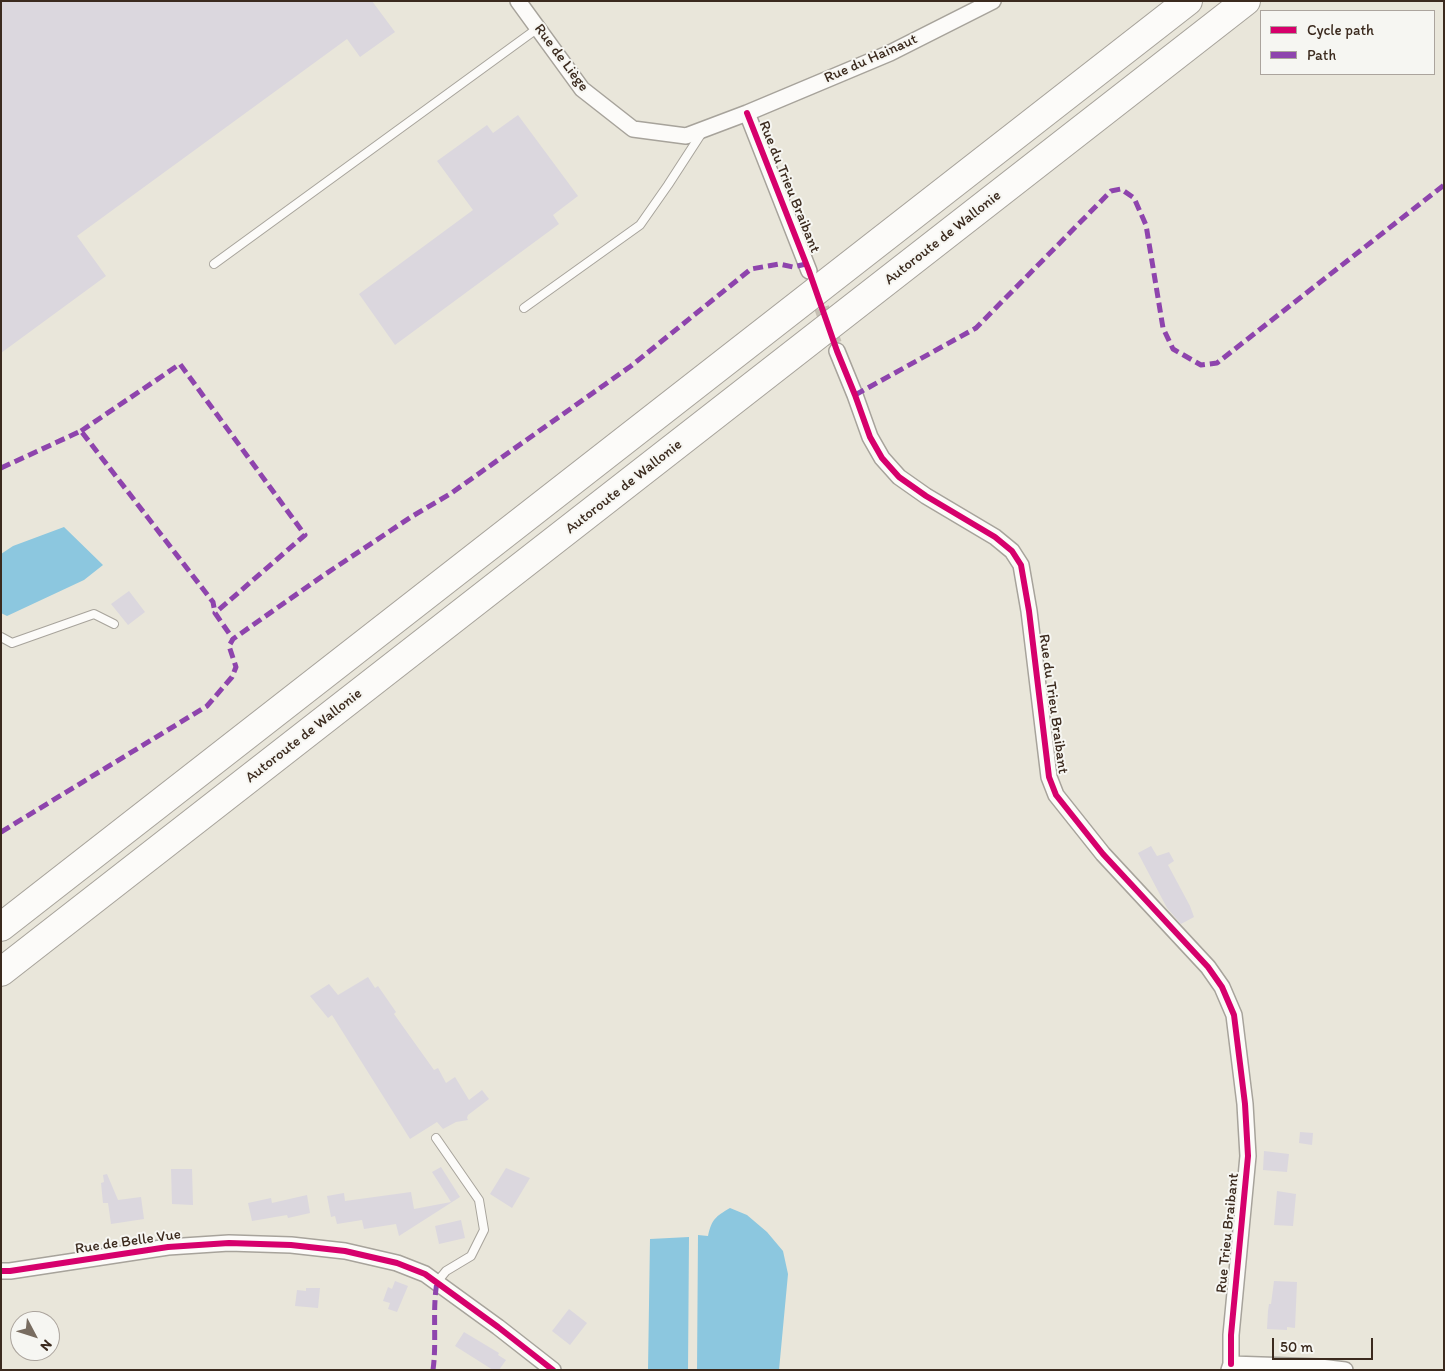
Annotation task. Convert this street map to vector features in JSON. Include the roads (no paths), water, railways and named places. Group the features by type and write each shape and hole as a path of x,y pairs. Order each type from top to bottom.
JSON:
{"highway":[{"path":"1,927 1188,1"},
{"name":"Autoroute de Wallonie","path":"1,972 1246,1"}],"street":[{"name":"Rue de Liège","path":"518,1 582,89 633,129 686,136 746,113"},
{"name":"Rue du Hainaut","path":"746,113 890,52 993,1"},
{"name":"Rue du Trieu Braibant","path":"746,113 809,271"},
{"name":"Rue du Trieu Braibant","path":"837,351 870,437 882,458 899,477 926,496 995,537 1012,551 1021,565 1049,777 1056,795 1102,854 1208,967 1222,987 1234,1015 1245,1104"},
{"name":"Rue Trieu Braibant","path":"1245,1104 1248,1156 1232,1325 1230,1367 1320,1367 1345,1370"},
{"name":"Rue de Belle Vue","path":"1,1271 20,1270 168,1247 229,1243 291,1245 346,1251 397,1263 425,1274 553,1370"}],"lane":[{"path":"214,264 538,28"},
{"path":"524,308 640,225 705,129"},
{"path":"1,637 12,642 94,614 114,624"},
{"path":"436,1138 479,1200 484,1230 470,1256 446,1272 437,1282"}],"water":[{"path":"64,527 103,565 84,580 7,616 1,613 1,554 13,546"},
{"path":"730,1208 747,1215 767,1232 783,1251 788,1274 779,1370 697,1370 698,1235 708,1236 715,1219"},
{"path":"689,1237 688,1370 648,1370 650,1239"}],"tunnel":[{"path":"814,286 837,351"}]}
